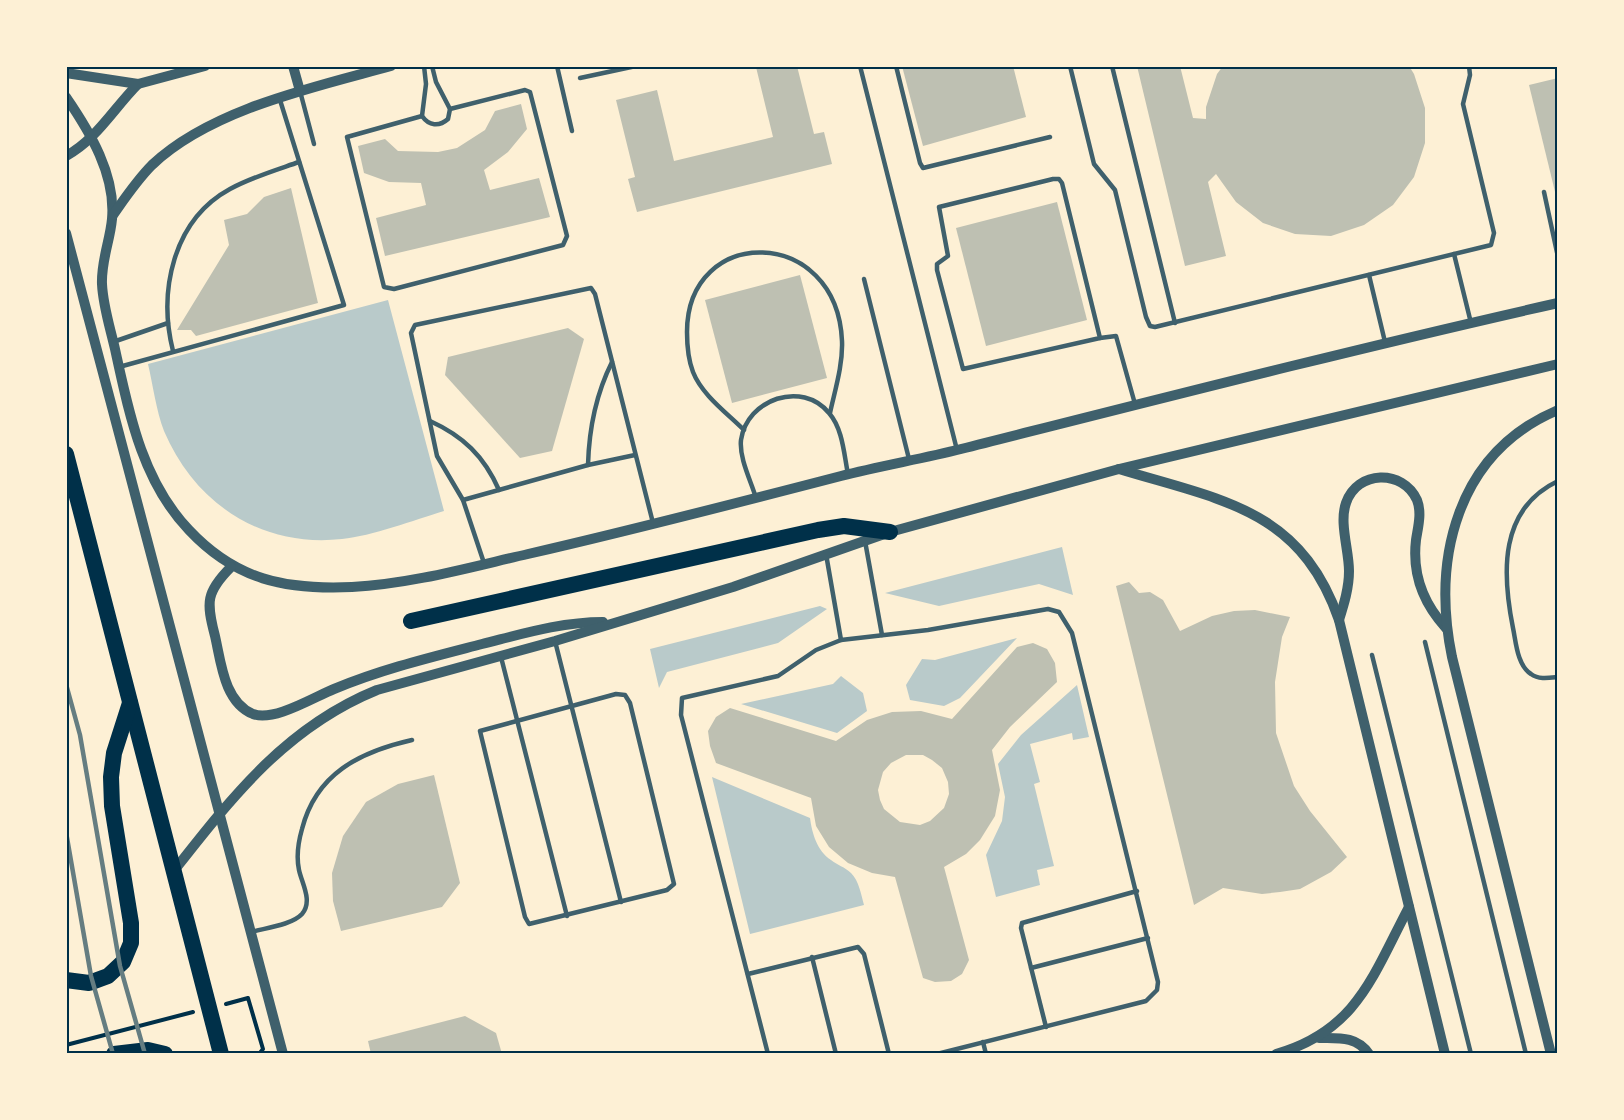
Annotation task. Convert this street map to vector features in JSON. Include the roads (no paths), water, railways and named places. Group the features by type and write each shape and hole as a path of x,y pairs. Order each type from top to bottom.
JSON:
{"highway":[{"path":"66,454 221,1054"},
{"path":"411,621 818,530 844,526 890,532"},
{"path":"66,980 88,983 108,976 123,962 131,943 131,923 112,806 111,777 114,753 130,703"},
{"path":"114,1054 148,1050 165,1054"}],"street":[{"path":"66,73 138,84 205,66"},
{"path":"293,66 300,91"},
{"path":"112,216 152,165 179,144 209,127 279,98 391,66"},
{"path":"66,156 91,140 102,123 138,84"},
{"path":"66,98 91,140 109,180 113,197 102,284 119,367 142,454 153,480 168,506 188,530 231,567 266,580 309,586 353,587 405,581 484,564 653,525 848,474 909,462 1385,342 1558,303"},
{"path":"66,233 101,373 283,1054"},
{"path":"173,872 219,814 290,740 352,700 377,690 555,641 609,622 733,587 890,532 1119,469 1558,364"},
{"path":"101,373 119,367"},
{"path":"1551,1054 1553,1041 1446,628 1445,568 1450,538 1468,493 1496,454 1514,437 1558,410"},
{"path":"1119,469 1229,502 1272,524 1290,540 1320,577 1339,620 1445,1054"},
{"path":"1339,620 1349,572 1345,504 1357,486 1376,477 1386,477 1405,485 1417,501 1419,511 1416,573 1426,603 1446,628"},
{"path":"231,567 215,583 210,598 210,615 226,680 233,696 241,707 255,715 268,716 284,711 354,681 428,658 552,627 585,622 609,622"},
{"path":"1276,1054 1317,1038 1344,1018 1355,1005 1409,907"},
{"path":"1317,1038 1353,1040 1364,1046 1369,1054"}],"lane":[{"path":"422,116 426,84 424,66"},
{"path":"422,116 429,123 439,124 448,118 450,109 436,82 432,66"},
{"path":"557,66 572,131"},
{"path":"580,78 636,66"},
{"path":"860,66 957,450"},
{"path":"896,66 923,168 1050,137"},
{"path":"1070,66 1094,164 1115,190 1148,322 1155,327 1487,246 1494,237 1463,104 1470,75 1469,66"},
{"path":"1112,66 1175,323"},
{"path":"300,91 314,144"},
{"path":"422,116 347,137 384,287 394,289 563,245 567,236 530,92 522,91 450,109"},
{"path":"119,367 344,305 279,98"},
{"path":"173,351 168,323 168,286 175,252 189,225 212,201 229,190 299,162"},
{"path":"1100,338 1062,183 1059,179 939,207 948,256 937,264 937,270 963,369 1116,336 1135,404"},
{"path":"1544,192 1558,257"},
{"path":"744,430 708,396 693,373 687,348 687,323 692,299 705,278 724,262 747,253 771,252 795,259 815,273 830,293 839,316 842,343 840,372 830,413"},
{"path":"1454,254 1471,323"},
{"path":"1369,275 1385,342"},
{"path":"864,279 909,462"},
{"path":"484,564 463,500 440,463 411,333 415,325 591,288 595,294 653,525"},
{"path":"113,342 168,323"},
{"path":"588,465 595,409 612,362"},
{"path":"757,499 742,450 744,430 752,415 764,404 778,397 794,396 810,400 830,413 840,436 848,474"},
{"path":"430,421 465,440 491,471 500,490"},
{"path":"463,500 635,454"},
{"path":"1558,481 1547,486 1525,508 1509,541 1505,573 1508,606 1523,665 1531,674 1544,678 1558,677"},
{"path":"865,541 882,635"},
{"path":"826,554 841,640"},
{"path":"768,1054 680,703 686,696 778,676 816,650 841,640 928,630 1048,609 1059,612 1071,633 1158,982 1153,997 1146,1001 937,1054"},
{"path":"555,641 621,902"},
{"path":"1425,642 1526,1054"},
{"path":"1372,655 1471,1054"},
{"path":"501,656 567,916"},
{"path":"622,694 630,703 674,884 667,890 529,924 525,916 480,735 482,729 518,719 622,694"},
{"path":"251,932 295,919 306,906 305,891 298,869 298,846 313,798 326,781 379,748 412,740"},
{"path":"1046,1027 1021,928 1022,923 1137,891"},
{"path":"1031,968 1148,938"},
{"path":"748,974 852,948 861,949 889,1054"},
{"path":"812,957 836,1054"},
{"path":"983,1042 986,1054"}],"railway":[{"path":"66,684 80,735 120,966 145,1054"},
{"path":"66,832 91,976 113,1054"}]}
